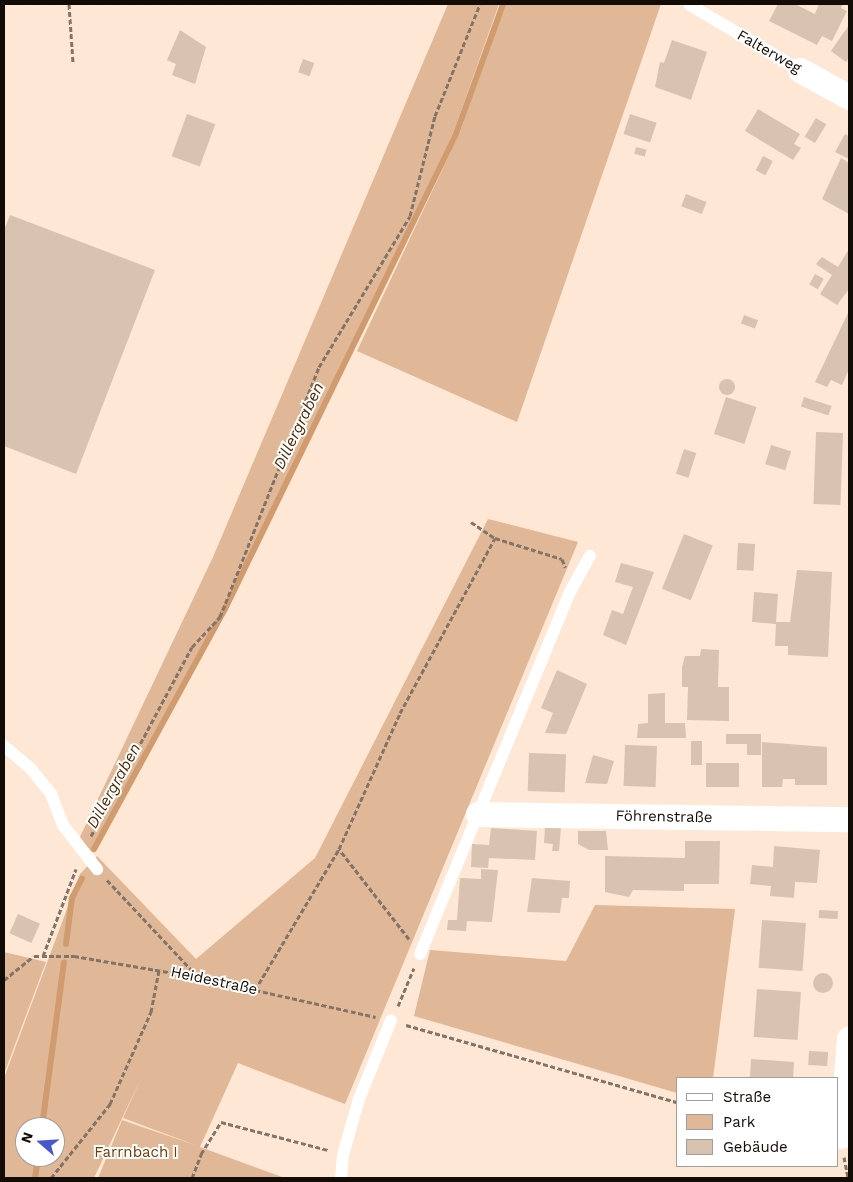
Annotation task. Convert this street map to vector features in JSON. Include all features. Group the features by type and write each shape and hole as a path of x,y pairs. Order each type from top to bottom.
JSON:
{"street":[{"name":"Falterweg","path":"800,70 849,97"},
{"name":"Föhrenstraße","path":"478,814 849,819"},
{"path":"841,1136 849,1038"}],"lane":[{"name":"Falterweg","path":"690,5 800,70"},
{"path":"420,954 571,590 590,556"},
{"path":"4,746 31,769 51,794 63,825 97,869"},
{"path":"341,1178 343,1155 360,1099 392,1020"}],"path":[{"path":"69,4 73,62"},
{"path":"43,956 83,851 192,647 220,617 319,367 410,216 435,116 480,4"},
{"path":"471,522 496,538 562,559 571,590"},
{"path":"255,990 339,849 400,713 496,538"},
{"path":"339,849 420,954 392,1020"},
{"path":"97,869 197,977"},
{"name":"Heidestraße","path":"4,980 34,956 74,956 159,970 392,1020 676,1102"},
{"path":"51,1178 110,1104 151,1012 159,970"},
{"path":"192,1178 201,1154 221,1122 343,1155"}],"green space":[{"path":"448,4 499,4 454,131 222,614 92,852 79,839 213,557"},
{"path":"504,4 661,4 517,422 357,351 460,132"},
{"name":"Farrnbach I","path":"488,519 578,542 345,1104 238,1063 200,1147 285,1178 98,1178 122,1120 198,1146 123,1118 141,1078 94,1178 4,1178 4,1078 80,874 97,856 196,959 315,858"},
{"path":"595,905 735,909 713,1077 676,1077 676,1093 414,1016 430,950 566,961"},
{"path":"4,952 46,962 4,1074"}],"building":[{"path":"778,4 795,4 815,14 819,4 843,4 841,8 847,11 832,41 822,36 817,45 769,21"},
{"path":"849,25 849,58 846,62 831,51"},
{"path":"180,30 206,47 195,84 172,75 176,64 167,60"},
{"path":"672,40 707,52 691,100 655,87 660,62 664,63"},
{"path":"303,59 314,63 309,76 298,72"},
{"path":"758,109 800,134 794,144 801,148 793,160 745,131"},
{"path":"187,114 215,124 200,167 172,156"},
{"path":"630,114 657,123 650,143 624,134"},
{"path":"816,118 826,124 815,143 805,137"},
{"path":"845,134 849,136 849,159 835,152"},
{"path":"636,147 647,150 645,157 634,154"},
{"path":"763,156 773,161 766,175 756,170"},
{"path":"841,158 849,163 849,214 822,199"},
{"path":"686,194 707,202 702,214 681,206"},
{"path":"10,215 155,270 76,474 4,446 4,230"},
{"path":"849,249 849,289 837,305 820,294 832,275 816,264 822,257 838,267"},
{"path":"815,274 824,279 818,289 809,284"},
{"path":"848,313 849,369 842,385 831,380 827,387 815,382"},
{"path":"744,315 758,320 755,329 741,323"},
{"path":"727,379 733,381 735,387 733,393 727,395 721,393 719,387 721,381"},
{"path":"726,397 756,407 744,444 714,434"},
{"path":"804,397 832,406 828,415 801,407"},
{"path":"816,432 843,433 840,505 813,504"},
{"path":"771,445 791,451 785,470 765,464"},
{"path":"684,449 696,453 688,478 676,474"},
{"path":"684,534 713,546 691,600 662,589"},
{"path":"738,543 755,544 754,571 737,570"},
{"path":"621,563 654,572 626,645 603,635 612,610 623,614 633,587 615,582"},
{"path":"797,570 832,572 828,657 788,655 788,646 775,646 776,624 752,622 754,592 778,594 776,622 790,622"},
{"path":"701,649 719,650 718,687 729,687 729,721 687,720 688,687 682,687 682,667 685,656 700,656"},
{"path":"557,670 587,684 566,734 545,733 553,713 541,708"},
{"path":"665,693 665,723 685,723 686,738 637,738 638,724 648,723 648,694"},
{"path":"726,734 761,734 761,755 747,755 747,744 726,744"},
{"path":"691,741 702,741 702,765 691,765"},
{"path":"762,742 827,747 827,785 795,785 795,779 783,779 782,787 762,787"},
{"path":"625,745 657,746 656,787 624,786"},
{"path":"529,753 566,754 565,792 528,791"},
{"path":"593,755 614,761 607,784 585,783"},
{"path":"706,763 739,763 739,787 706,787"},
{"path":"545,826 561,827 559,851 552,851 553,844 544,843"},
{"path":"491,828 537,831 535,860 489,858 488,868 471,867 472,844 489,845"},
{"path":"578,831 606,831 608,850 589,850 578,844"},
{"path":"685,841 720,841 719,884 684,884 684,891 633,890 629,897 605,892 605,856 685,858"},
{"path":"774,846 820,850 817,883 795,882 794,898 770,896 771,886 750,884 752,865 773,867"},
{"path":"481,869 498,870 492,922 467,921 466,931 447,930 448,920 457,920 460,878 481,879"},
{"path":"532,878 570,881 569,898 562,898 560,913 527,912"},
{"path":"819,910 838,911 838,919 819,918"},
{"path":"18,914 40,924 31,943 9,933"},
{"path":"762,920 806,923 803,971 759,968"},
{"path":"823,973 830,976 833,983 830,990 823,993 816,990 813,983 816,976"},
{"path":"757,989 801,992 798,1040 754,1037"},
{"path":"809,1051 828,1052 827,1066 808,1065"},
{"path":"751,1059 794,1062 793,1077 750,1077"}],"waterway":[{"name":"Dillergraben","path":"94,849 224,611 456,134 503,4"},
{"name":"Dillergraben","path":"66,944 72,898 82,878"},
{"name":"Dillergraben","path":"43,1117 64,962"},
{"name":"Dillergraben","path":"35,1178 37,1167"}]}
